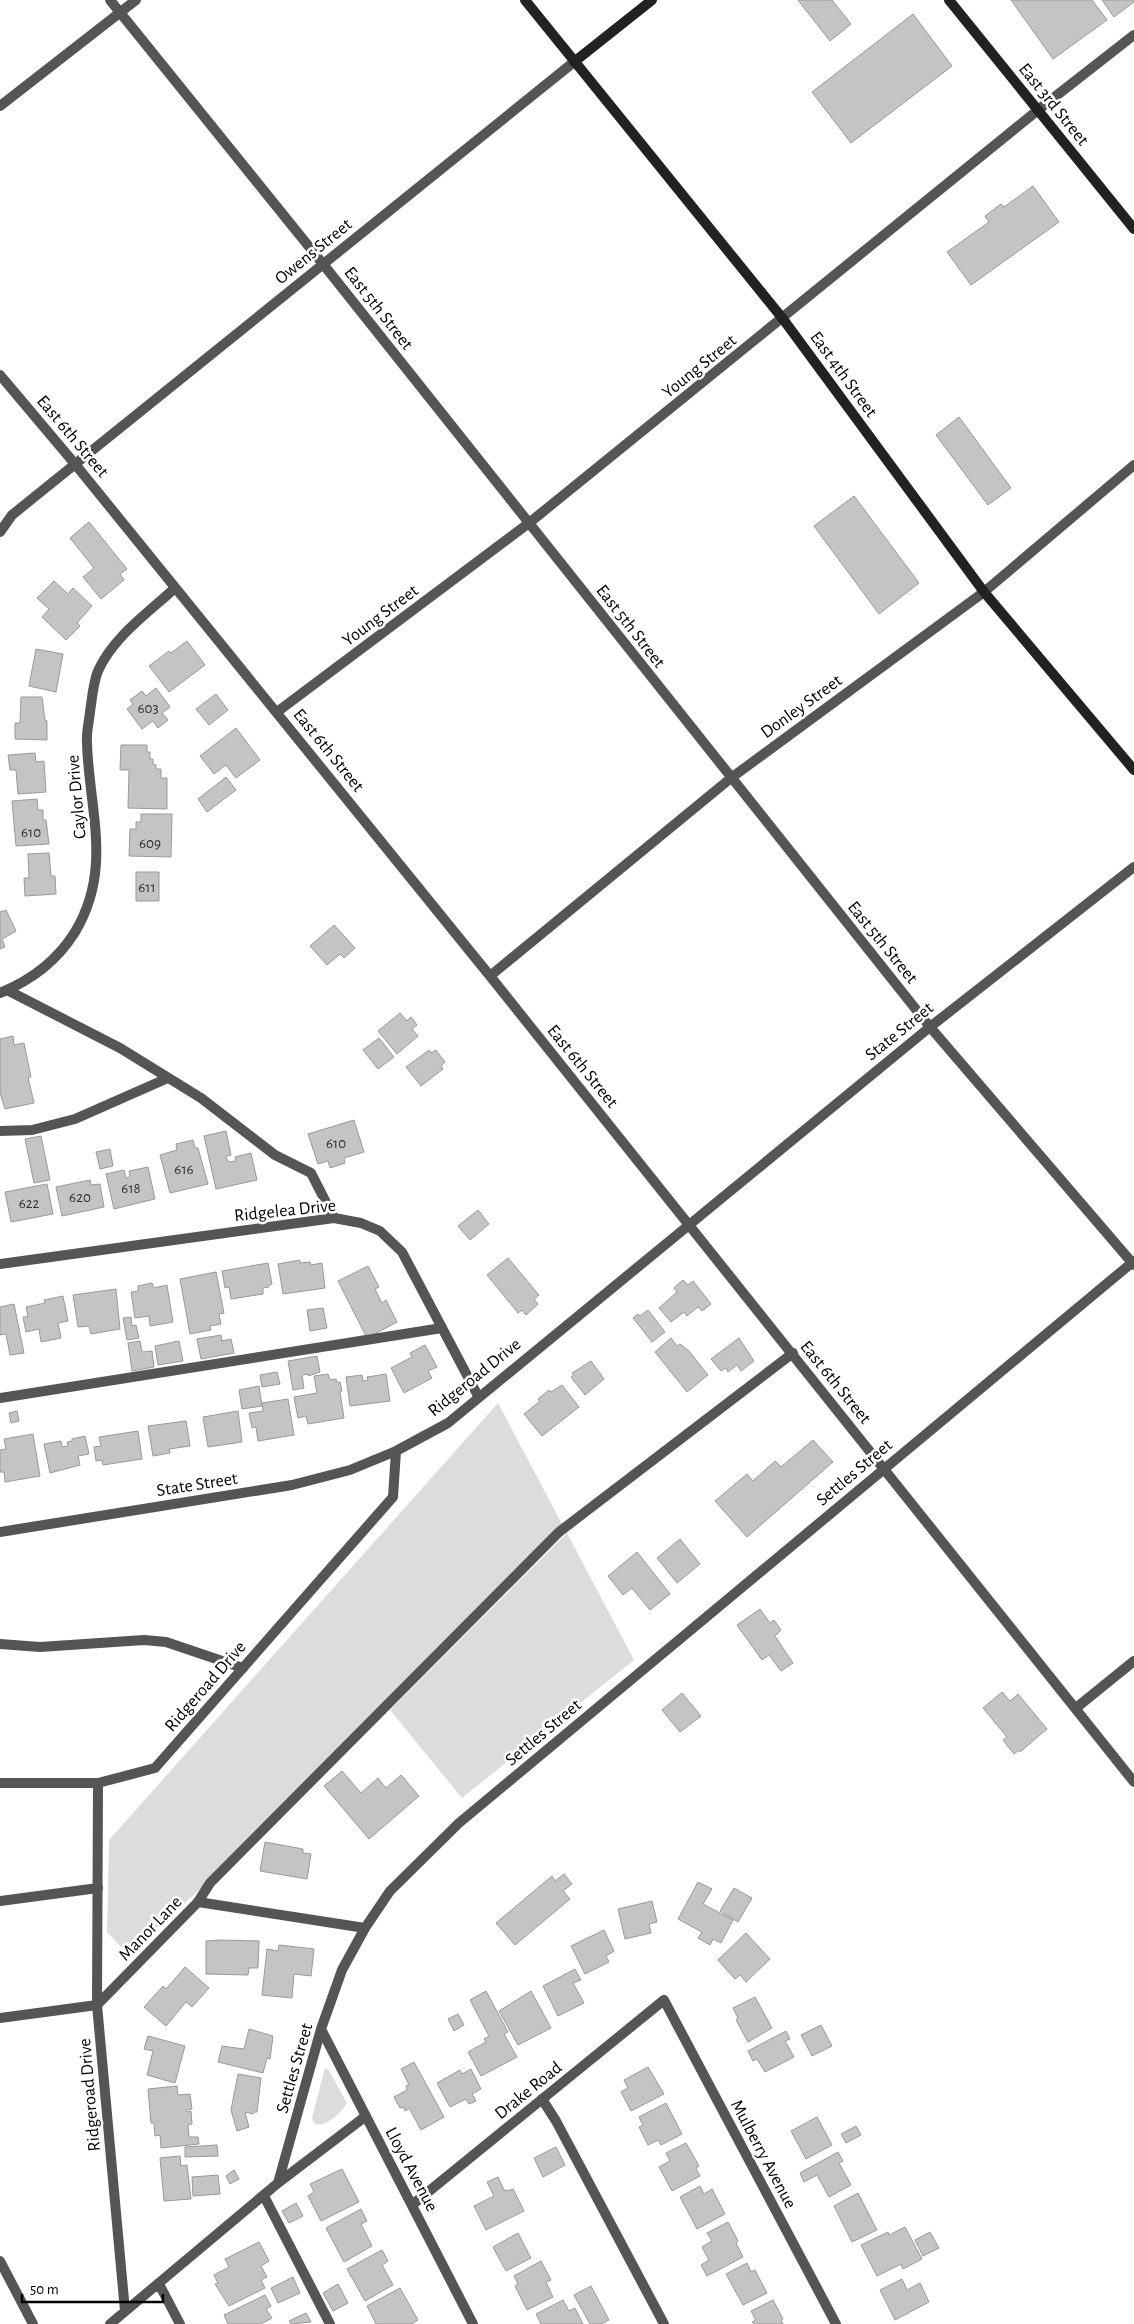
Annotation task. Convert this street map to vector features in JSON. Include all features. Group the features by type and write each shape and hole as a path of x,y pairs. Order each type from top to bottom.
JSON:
{"main road":[{"name":"East 4th Street","path":"525,0 783,319 984,592 1134,770"},
{"name":"Owens Street","path":"574,62 652,0"},
{"name":"East 3rd Street","path":"949,0 1134,229"}],"street":[{"name":"East 5th Street","path":"110,0 323,264 930,1027 1133,1263"},
{"path":"0,106 136,0"},
{"name":"Young Street","path":"277,712 529,524 1038,110 1134,35"},
{"name":"Owens Street","path":"0,532 12,515 574,62"},
{"name":"East 6th Street","path":"0,375 75,464 490,976 1134,1782"},
{"name":"Donley Street","path":"490,976 731,778 984,592 1134,465"},
{"name":"Caylor Drive","path":"4,991 20,984 48,966 68,943 83,918 94,890 97,850 87,741 98,671 119,639 175,588"},
{"name":"State Street","path":"688,1224 930,1027 1134,867"},
{"path":"4,991 120,1048 201,1098 275,1155 311,1173 334,1218"},
{"path":"0,1132 32,1130 75,1119 168,1078"},
{"name":"Ridgelea Drive","path":"0,1264 334,1218 361,1223 380,1231 402,1252 478,1396"},
{"name":"Ridgeroad Drive","path":"124,2311 97,2005 98,1783 155,1768 393,1497 396,1452 448,1423 478,1396 688,1224"},
{"name":"Settles Street","path":"278,2184 321,2029 342,1970 365,1928 390,1890 459,1823 884,1467 1133,1263"},
{"path":"0,1398 442,1328"},
{"path":"198,1902 210,1883 559,1532 793,1354"},
{"name":"State Street","path":"0,1532 292,1486 350,1470 396,1452"},
{"path":"0,1644 40,1647 144,1640 166,1642 243,1668"},
{"path":"1076,1708 1134,1661"},
{"path":"0,1783 98,1783"},
{"path":"0,1901 98,1888"},
{"name":"Manor Lane","path":"97,2005 198,1902 365,1928"},
{"name":"Drake Road","path":"412,2205 664,2000"},
{"name":"Mulberry Avenue","path":"664,2000 836,2324"},
{"path":"0,2018 97,2005"},
{"name":"Lloyd Avenue","path":"321,2029 473,2324"},
{"path":"542,2099 561,2129 664,2324"},
{"path":"110,2324 278,2184 366,2116"},
{"path":"264,2196 330,2324"},
{"path":"0,2261 33,2324"},
{"path":"159,2284 180,2324"}],"shaded area":[{"path":"498,1403 562,1524 197,1892 135,1947 121,1947 107,1932 109,1840"},
{"path":"567,1533 634,1660 462,1798 390,1710"},
{"path":"325,2068 328,2069 347,2103 328,2122 318,2124 314,2123 312,2118"}],"building":[{"path":"798,0 832,0 851,24 830,41"},
{"path":"1011,0 1092,0 1107,20 1053,59"},
{"path":"1102,0 1134,0 1134,2 1114,17"},
{"path":"913,14 952,66 851,143 812,92"},
{"path":"1033,186 1059,222 971,285 947,252 989,222 985,216 1001,204 1004,207"},
{"path":"959,417 1011,488 988,505 936,435"},
{"path":"854,496 919,583 879,614 814,526"},
{"path":"89,522 127,569 120,574 124,580 101,599 83,577 94,568 70,538"},
{"path":"54,581 68,594 73,588 92,606 77,623 80,626 66,640 42,617 49,609 37,598"},
{"path":"187,641 205,665 169,692 149,666 169,651 171,653"},
{"path":"36,649 63,654 56,692 29,686"},
{"path":"156,688 170,707 162,713 168,720 158,728 153,721 142,729 127,709 133,704 130,700 142,691 146,696"},
{"path":"216,694 228,710 209,725 196,709"},
{"path":"21,697 42,697 45,720 47,721 47,740 15,739 15,723 20,723"},
{"path":"236,728 260,760 236,778 226,765 214,774 200,756"},
{"path":"121,745 147,745 150,759 153,759 156,769 161,769 161,778 167,778 167,809 128,808 129,770 120,770"},
{"path":"35,753 36,762 44,761 46,792 18,794 16,770 10,770 8,755"},
{"path":"226,777 236,790 207,812 198,799"},
{"path":"37,799 38,810 43,810 43,820 46,820 49,844 16,846 12,801"},
{"path":"141,814 172,814 171,857 129,856 130,829 136,829 136,822 141,822"},
{"path":"49,853 51,876 55,876 56,894 25,896 24,878 29,878 28,854"},
{"path":"136,872 159,872 159,901 136,901"},
{"path":"6,910 16,931 2,939 5,947 0,949 0,912"},
{"path":"334,925 355,948 344,958 340,954 327,965 310,946"},
{"path":"400,1013 407,1021 411,1017 417,1025 412,1029 418,1036 397,1054 378,1031"},
{"path":"13,1036 14,1045 24,1043 31,1077 28,1077 34,1103 5,1109 0,1093 0,1039"},
{"path":"379,1038 394,1057 378,1069 363,1050"},
{"path":"429,1050 431,1053 436,1050 445,1062 441,1066 443,1069 421,1086 406,1067"},
{"path":"354,1120 364,1152 344,1158 345,1163 330,1168 328,1161 318,1164 308,1134"},
{"path":"226,1131 231,1155 226,1156 228,1162 236,1161 235,1157 251,1153 257,1180 216,1189 204,1136"},
{"path":"41,1136 50,1180 34,1183 25,1139"},
{"path":"193,1140 195,1148 198,1148 208,1184 170,1193 160,1155 177,1150 176,1144"},
{"path":"110,1149 113,1166 100,1169 96,1152"},
{"path":"148,1167 155,1199 114,1209 106,1174 124,1170 126,1178 130,1177 129,1171"},
{"path":"90,1180 91,1185 100,1184 104,1207 62,1216 56,1187"},
{"path":"47,1184 53,1214 11,1222 5,1192"},
{"path":"478,1210 489,1224 470,1240 458,1226"},
{"path":"508,1258 539,1295 534,1299 538,1304 526,1315 522,1310 518,1313 487,1275"},
{"path":"300,1260 300,1263 310,1262 311,1265 322,1263 325,1288 283,1294 278,1264"},
{"path":"268,1263 272,1284 269,1287 263,1288 263,1294 231,1299 229,1287 225,1288 222,1271"},
{"path":"368,1266 379,1287 375,1289 382,1303 386,1300 397,1322 367,1338 338,1281"},
{"path":"216,1272 224,1313 219,1314 221,1324 210,1326 211,1330 190,1334 180,1279"},
{"path":"683,1280 688,1285 693,1281 711,1304 702,1311 698,1307 687,1316 684,1312 671,1322 659,1308 677,1292 674,1288"},
{"path":"152,1283 154,1288 167,1285 173,1322 150,1326 149,1316 135,1318 131,1292 138,1291 138,1286"},
{"path":"116,1289 120,1329 91,1334 89,1326 78,1327 73,1295"},
{"path":"63,1296 68,1321 58,1323 61,1338 41,1342 39,1329 26,1332 23,1317 28,1317 26,1307 45,1303 44,1300"},
{"path":"14,1304 24,1353 10,1355 6,1334 0,1335 0,1307"},
{"path":"323,1308 327,1328 310,1331 307,1310"},
{"path":"648,1310 665,1332 652,1342 633,1318 638,1314 640,1316"},
{"path":"131,1317 132,1326 136,1325 139,1338 127,1340 123,1318"},
{"path":"221,1335 222,1341 231,1339 234,1353 201,1359 197,1339"},
{"path":"671,1338 677,1346 680,1344 689,1351 708,1375 687,1392 655,1352"},
{"path":"739,1338 754,1361 741,1371 737,1365 728,1372 726,1368 721,1371 711,1359"},
{"path":"140,1341 142,1352 152,1351 154,1367 132,1371 128,1343"},
{"path":"179,1341 183,1361 158,1365 155,1346"},
{"path":"425,1345 437,1367 428,1371 432,1378 404,1393 391,1368 412,1357 410,1353"},
{"path":"317,1356 320,1372 308,1376 308,1374 302,1375 304,1388 293,1390 288,1361"},
{"path":"591,1361 604,1379 585,1395 571,1377 574,1375 572,1373"},
{"path":"277,1372 280,1384 262,1387 260,1375"},
{"path":"328,1374 330,1380 336,1379 337,1382 340,1382 344,1418 308,1424 306,1416 298,1418 294,1397 317,1393 314,1376"},
{"path":"386,1374 390,1401 350,1406 346,1377 362,1375 363,1381 368,1380 367,1377"},
{"path":"562,1385 579,1407 542,1436 524,1414 540,1401 538,1399 549,1390 551,1392"},
{"path":"259,1386 262,1406 242,1409 239,1390"},
{"path":"288,1399 294,1435 258,1441 256,1427 252,1428 249,1413 263,1411 262,1403"},
{"path":"17,1411 19,1421 11,1423 9,1413"},
{"path":"238,1411 242,1442 208,1447 203,1417"},
{"path":"186,1421 190,1446 169,1449 170,1453 153,1456 148,1426"},
{"path":"138,1431 142,1459 103,1465 102,1460 96,1461 94,1447 101,1446 99,1437"},
{"path":"33,1434 40,1476 5,1482 4,1472 0,1472 0,1450 6,1449 4,1439"},
{"path":"85,1436 89,1454 78,1456 80,1465 50,1473 44,1444 61,1441 62,1447 68,1446 67,1442 72,1441 72,1439"},
{"path":"813,1440 833,1462 747,1537 715,1501 747,1474 753,1481 775,1461 781,1467"},
{"path":"680,1539 700,1564 677,1583 657,1558"},
{"path":"637,1552 670,1594 650,1610 632,1588 623,1595 608,1576"},
{"path":"760,1609 770,1623 774,1620 781,1630 775,1636 793,1663 781,1671 769,1655 762,1660 737,1625"},
{"path":"1002,1692 1010,1701 1018,1694 1047,1729 1020,1752 1019,1750 1014,1754 1003,1740 1007,1737 983,1708"},
{"path":"682,1693 701,1716 680,1732 662,1710"},
{"path":"342,1771 361,1793 378,1778 386,1788 401,1775 419,1796 369,1839 324,1786"},
{"path":"265,1842 303,1849 303,1853 311,1854 307,1879 260,1871"},
{"path":"564,1874 572,1884 563,1891 570,1899 515,1945 496,1923 552,1876 555,1881"},
{"path":"698,1882 712,1889 703,1904 733,1920 721,1943 713,1939 710,1945 698,1938 702,1932 678,1919"},
{"path":"734,1888 752,1898 738,1922 720,1911"},
{"path":"652,1901 657,1922 649,1924 651,1933 625,1939 618,1909"},
{"path":"604,1930 614,1951 606,1956 609,1962 585,1974 571,1946"},
{"path":"746,1933 770,1959 746,1982 740,1975 735,1979 718,1960"},
{"path":"206,1941 259,1941 258,1968 249,1968 248,1975 206,1974"},
{"path":"279,1945 314,1949 311,1976 294,1974 292,1998 262,1995 267,1949 278,1951"},
{"path":"185,1967 209,1988 192,2007 186,2002 166,2026 144,2007 163,1986 166,1989"},
{"path":"575,1969 581,1980 573,1983 584,2003 558,2016 543,1986"},
{"path":"486,1991 508,2032 504,2034 517,2057 481,2076 468,2052 486,2042 484,2039 489,2036 470,2000"},
{"path":"531,1991 551,2028 518,2045 499,2011"},
{"path":"755,1997 772,2028 748,2042 736,2020 738,2018 733,2008"},
{"path":"458,2014 464,2025 454,2031 448,2019"},
{"path":"821,2025 832,2046 812,2056 801,2035"},
{"path":"249,2029 273,2036 270,2059 267,2058 263,2073 218,2062 222,2046 244,2049"},
{"path":"786,2031 790,2039 785,2041 794,2057 765,2072 757,2059 753,2061 748,2051"},
{"path":"148,2036 185,2046 175,2083 147,2075 153,2051 144,2049"},
{"path":"414,2062 444,2117 421,2130 409,2108 405,2111 403,2107 400,2108 394,2097 407,2090 406,2086 409,2085 401,2069"},
{"path":"648,2067 664,2094 631,2111 621,2092 628,2088 624,2080"},
{"path":"471,2069 481,2089 472,2094 476,2101 469,2104 466,2099 450,2107 437,2083 460,2070 462,2074"},
{"path":"238,2074 261,2078 257,2112 253,2114 245,2112 249,2127 237,2131 231,2110"},
{"path":"177,2086 178,2095 190,2094 192,2109 186,2110 187,2112 191,2111 192,2124 188,2125 189,2137 198,2137 199,2144 161,2148 160,2135 155,2136 154,2123 151,2123 148,2089"},
{"path":"666,2103 682,2134 661,2145 658,2140 648,2145 639,2127 643,2125 639,2117"},
{"path":"817,2117 832,2145 806,2159 791,2131"},
{"path":"856,2126 861,2135 846,2143 841,2134"},
{"path":"686,2143 699,2166 696,2168 700,2176 672,2191 659,2167 670,2161 666,2153"},
{"path":"217,2145 218,2156 185,2157 185,2147"},
{"path":"556,2147 565,2165 543,2177 534,2158"},
{"path":"838,2152 843,2161 839,2163 851,2185 829,2197 817,2175 804,2182 800,2173"},
{"path":"180,2156 181,2166 187,2165 191,2199 164,2201 160,2158"},
{"path":"342,2169 359,2202 321,2221 308,2196 314,2192 310,2184"},
{"path":"234,2170 239,2179 230,2184 226,2176"},
{"path":"218,2175 220,2194 193,2196 192,2177"},
{"path":"498,2177 504,2190 513,2189 524,2211 486,2230 474,2206 494,2196 487,2182"},
{"path":"700,2186 704,2194 712,2189 725,2214 697,2229 680,2197"},
{"path":"858,2193 877,2230 852,2242 834,2206"},
{"path":"296,2203 303,2216 289,2223 282,2211"},
{"path":"361,2209 367,2221 361,2224 372,2246 344,2262 326,2228"},
{"path":"728,2222 738,2241 736,2243 743,2257 707,2276 701,2265 709,2260 702,2247 712,2241 707,2233"},
{"path":"905,2227 922,2259 903,2269 901,2264 877,2276 861,2245 888,2232 889,2235"},
{"path":"930,2232 939,2248 923,2256 915,2240"},
{"path":"518,2233 531,2258 506,2271 493,2247"},
{"path":"259,2242 269,2261 261,2266 267,2277 261,2280 265,2288 229,2306 215,2284 218,2283 214,2275 229,2267 225,2259"},
{"path":"382,2250 388,2261 382,2265 393,2285 365,2301 347,2269"},
{"path":"541,2261 551,2280 546,2282 553,2297 527,2310 515,2286 518,2284 514,2276"},
{"path":"747,2263 751,2272 755,2270 767,2293 743,2305 726,2274"},
{"path":"293,2277 300,2293 278,2303 271,2288"},
{"path":"902,2279 907,2290 920,2283 929,2302 895,2320 880,2290"},
{"path":"338,2284 348,2303 333,2311 323,2293"},
{"path":"591,2286 609,2320 601,2324 590,2324 574,2295"},
{"path":"400,2288 418,2320 412,2324 376,2324 367,2306"},
{"path":"265,2295 271,2306 266,2309 272,2318 261,2324 228,2324 224,2315"},
{"path":"563,2300 569,2311 575,2308 583,2324 541,2324 536,2314"},
{"path":"773,2300 783,2319 781,2320 783,2324 754,2324 752,2322 756,2320 751,2311"},
{"path":"306,2313 311,2322 291,2324 289,2321"}]}
